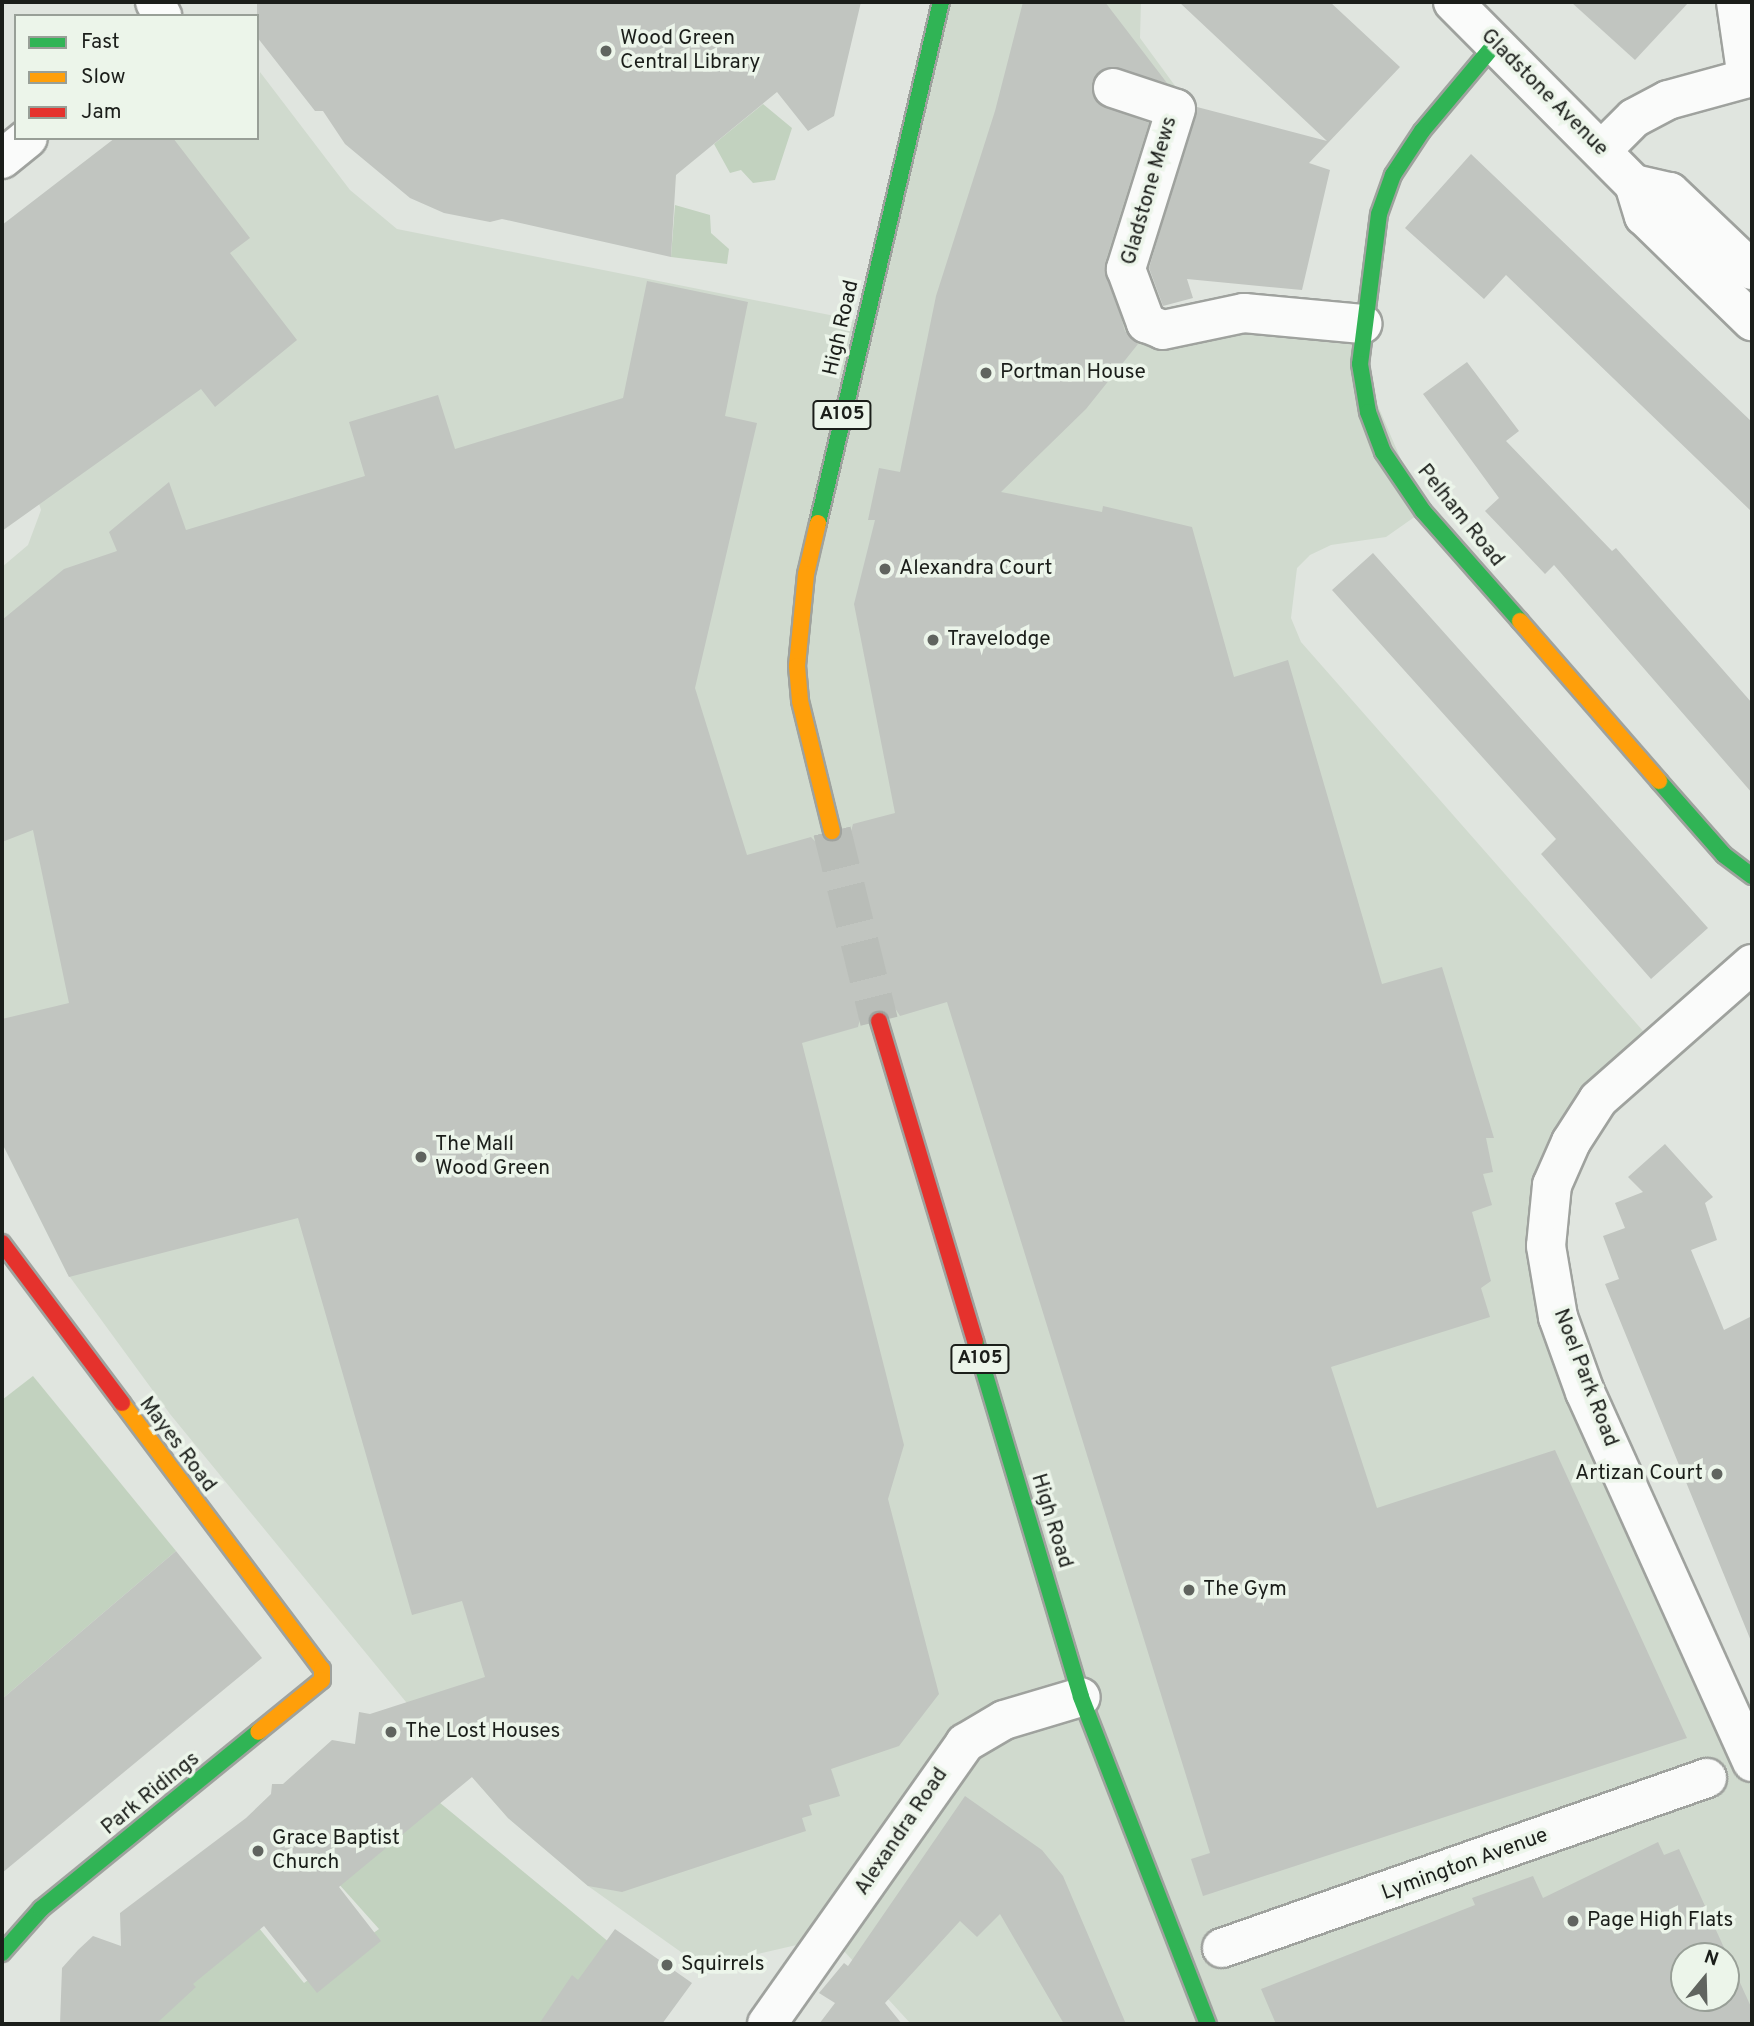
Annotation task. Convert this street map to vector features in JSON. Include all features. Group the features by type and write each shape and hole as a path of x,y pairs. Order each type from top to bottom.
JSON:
{"street":[{"name":"High Road","path":"832,831 800,701 797,666 806,574 941,2"},
{"name":"Gladstone Avenue","path":"1428,2 1453,2 1634,184 1644,216 1752,321"},
{"path":"1602,150 1634,118 1668,100 1750,78 1736,2"},
{"name":"Pelham Road","path":"1494,44 1422,131 1393,175 1376,227 1362,324 1360,364 1368,412 1383,452 1423,512 1724,855 1752,876"},
{"name":"Gladstone Mews","path":"1113,88 1176,109 1125,269 1146,323 1163,330 1244,313 1362,324"},
{"path":"2,159 26,140"},
{"path":"1634,184 1670,192 1752,271"},
{"name":"Noel Park Road","path":"1752,964 1598,1101 1571,1142 1552,1185 1546,1246 1558,1317 1586,1392 1752,1762"},
{"name":"High Road","path":"879,1021 1081,1697 1208,2024"},
{"name":"Mayes Road","path":"2,1243 322,1670"},
{"name":"Park Ridings","path":"2,1953 41,1909 316,1688 322,1670"},
{"name":"Alexandra Road","path":"767,2024 965,1743 1004,1720 1081,1697"},
{"name":"Lymington Avenue","path":"1222,1948 1707,1778"}],"shaded area":[{"path":"941,2 1141,2 1140,38 1181,94 1126,269 1146,322 1362,324 1360,364 1423,511 1386,537 1331,545 1310,555 1297,568 1291,618 1301,642 1658,1048 1598,1100 1546,1246 1752,1762 1752,2024 911,2024 831,1937 702,1967 588,1886 508,1818 406,1702 170,1414 67,1273 2,1143 2,567 28,545 41,510 30,475 2,437 2,227 113,140 259,140 260,72 350,190 397,229 865,322"}],"green space":[{"path":"763,104 792,128 775,180 753,183 741,170 730,173 714,144"},
{"path":"675,205 710,215 711,233 729,249 727,264 671,257"},
{"path":"33,1376 176,1551 2,1699 2,1400"},
{"path":"428,1793 610,1943 555,2024 131,2024 254,1922 304,1983 379,1929 329,1873"}],"building":[{"path":"257,2 861,2 834,116 808,131 777,92 676,175 671,257 502,219 490,222 444,213 410,198 345,144 323,111 315,111 259,40"},
{"name":"The Mall Wood Green","path":"1023,2 1105,2 1167,83 1109,67 1092,82 1097,103 1149,123 1105,263 1125,331 1138,344 1086,409 1001,492 1102,512 1103,506 1192,527 1234,677 1288,660 1382,984 1442,967 1494,1138 1486,1138 1493,1172 1483,1174 1492,1205 1472,1212 1491,1281 1481,1288 1490,1317 1331,1367 1377,1508 1555,1450 1687,1738 1203,1896 1191,1859 1210,1853 947,1002 900,1016 893,1005 873,1000 863,1007 858,1027 802,1043 904,1445 888,1499 939,1694 899,1746 831,1769 840,1796 809,1805 812,1815 802,1818 806,1831 622,1892 588,1886 508,1818 472,1777 339,1887 381,1941 317,1993 264,1926 193,1984 196,1987 156,2024 60,2024 62,1968 78,1950 93,1936 121,1946 120,1913 246,1818 271,1794 272,1784 283,1784 332,1740 355,1744 359,1712 370,1714 485,1677 462,1601 412,1615 298,1218 69,1277 2,1143 2,1019 69,1003 33,830 2,842 2,620 64,569 117,551 109,532 169,482 186,530 365,476 349,422 438,395 455,449 623,398 647,281 748,302 725,416 757,423 695,688 747,855 811,837 825,852 847,847 853,824 895,813 854,604 875,520 868,520 879,468 900,472 936,296 995,111"},
{"path":"1179,2 1330,2 1400,67 1309,163 1330,170 1302,290 1187,279 1193,298 1163,306 1149,268 1197,107 1327,141"},
{"path":"1571,2 1689,2 1635,60"},
{"path":"112,140 175,140 250,238 230,253 297,340 215,407 201,389 2,531 2,225"},
{"path":"1471,154 1752,422 1752,512 1506,275 1484,299 1405,228"},
{"path":"1467,362 1519,431 1506,441 1612,551 1616,548 1752,703 1752,793 1554,565 1545,574 1485,511 1499,498 1423,394"},
{"path":"1373,553 1708,928 1651,979 1541,854 1556,839 1332,590"},
{"name":"Artizan Court","path":"1665,1144 1713,1197 1705,1203 1717,1240 1691,1250 1724,1330 1752,1316 1751,1641 1605,1284 1619,1279 1603,1236 1625,1228 1615,1203 1643,1192 1628,1177"},
{"path":"176,1551 262,1658 2,1873 2,1699"},
{"path":"965,1796 1042,1850 1063,1876 1126,2024 1064,2024 1000,1914 977,1937 960,1921 885,2003 902,2024 819,2024 835,2003 819,1993 844,1963 848,1966"},
{"name":"Page High Flats","path":"1658,1842 1664,1855 1679,1849 1721,1942 1670,1942 1670,2012 1740,2012 1740,1983 1752,2009 1752,2024 1276,2024 1261,1989 1475,1905 1472,1898 1533,1876 1543,1898"},
{"path":"615,1929 692,1983 662,2024 539,2024 572,1975 578,1980"}],"tunnel":[{"path":"832,831 879,1021"}],"traffic: fast":[{"path":"818,523 941,2"},
{"path":"1495,44 1422,131 1393,175 1379,214 1360,364 1368,412 1383,452 1423,511 1520,621"},
{"path":"1659,781 1724,855 1752,876"},
{"path":"975,1341 1081,1697 1208,2024"},
{"path":"2,1953 41,1909 258,1732"}],"traffic: slow":[{"path":"818,523 806,574 797,666 800,701 832,831"},
{"path":"1520,621 1659,781"},
{"path":"122,1403 322,1669 322,1680 258,1732"}],"traffic: jam":[{"path":"879,1021 975,1341"},
{"path":"2,1243 122,1403"}],"place":[{"name":"Wood Green Central Library","path":"606,51"},
{"name":"Portman House","path":"986,373"},
{"name":"Alexandra Court","path":"885,569"},
{"name":"Travelodge","path":"933,640"},
{"name":"The Mall Wood Green","path":"421,1157"},
{"name":"Artizan Court","path":"1717,1474"},
{"name":"The Gym","path":"1189,1590"},
{"name":"The Lost Houses","path":"391,1732"},
{"name":"Grace Baptist Church","path":"258,1851"},
{"name":"Page High Flats","path":"1573,1921"},
{"name":"Squirrels","path":"667,1965"}]}
